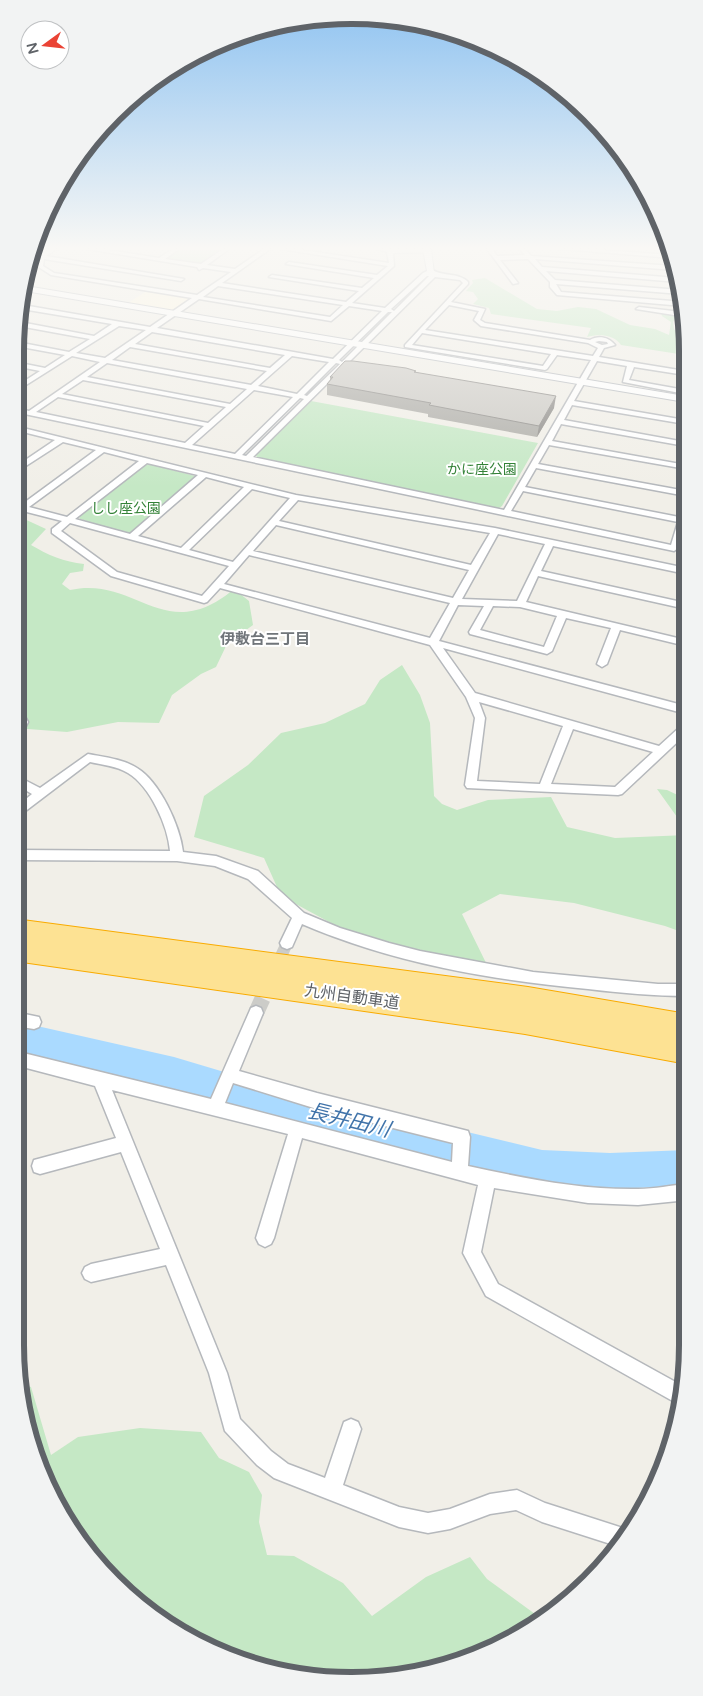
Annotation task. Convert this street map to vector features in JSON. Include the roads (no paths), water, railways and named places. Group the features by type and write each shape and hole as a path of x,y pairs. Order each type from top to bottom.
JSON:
{"highway":[{"name":"九州自動車道","path":"24,931 528,998 679,1026"},
{"name":"九州自動車道","path":"24,951 525,1021 679,1050"}],"street":[{"path":"42,328 95,338"},
{"path":"24,383 110,328"},
{"path":"140,328 344,363"},
{"path":"30,413 154,328"},
{"path":"258,328 679,398"},
{"path":"248,459 344,363 371,328"},
{"path":"236,457 335,361 377,328"},
{"path":"423,328 407,346 545,368 554,352"},
{"path":"501,328 597,345 586,377 581,382 558,421 506,513"},
{"path":"420,331 679,372"},
{"path":"24,345 309,397"},
{"path":"130,345 272,370"},
{"path":"186,446 290,354"},
{"path":"631,365 625,382 679,391"},
{"path":"24,366 46,370"},
{"path":"83,378 231,406"},
{"path":"57,395 209,425"},
{"path":"570,402 679,421"},
{"path":"24,412 674,548 679,534"},
{"path":"558,421 679,443"},
{"path":"24,431 62,439 296,497 495,531 679,570"},
{"path":"24,465 62,439"},
{"path":"547,442 679,466"},
{"path":"24,504 103,449"},
{"path":"145,460 55,531 114,574 204,600 296,497"},
{"path":"533,465 679,493"},
{"path":"132,537 205,474"},
{"path":"183,551 250,486"},
{"path":"520,488 679,520"},
{"path":"24,508 235,565"},
{"path":"274,522 475,569"},
{"path":"433,642 495,531"},
{"path":"520,604 550,542"},
{"path":"246,552 456,602 520,604 679,641"},
{"path":"535,572 679,604"},
{"path":"218,585 679,708"},
{"path":"490,603 474,632 547,651 563,614"},
{"path":"602,664 616,627"},
{"path":"433,642 471,696 480,718 471,785 618,791 679,735"},
{"path":"471,696 662,751"},
{"path":"544,788 570,724"},
{"path":"24,807 88,758 131,769 146,783 167,819 175,835 177,856"},
{"path":"24,784 40,794"},
{"path":"24,855 177,856 216,861 253,875 299,917 337,933 420,957 533,978 658,990 679,990"},
{"path":"287,943 299,917"},
{"path":"215,1108 256,1013"},
{"path":"24,1020 34,1022"},
{"path":"24,1060 459,1172 533,1188 632,1198 679,1193"},
{"path":"229,1075 317,1101 462,1137 459,1172"},
{"path":"101,1081 218,1373 232,1424 264,1458 281,1471 399,1517 428,1523 450,1519 490,1504 516,1500 542,1512 618,1536"},
{"path":"265,1238 296,1129"},
{"path":"40,1166 126,1143"},
{"path":"488,1178 472,1253 492,1290 675,1392"},
{"path":"91,1273 171,1255"},
{"path":"331,1490 351,1429"}],"waterway":[{"name":"長井田川","path":"24,1038 174,1073 251,1096 542,1168 610,1171 679,1168"}],"tunnel":[{"path":"274,972 287,943"},
{"path":"256,1013 275,971"}],"district":[{"name":"伊敷台三丁目","path":"265,639"}],"park label":[{"name":"かに座公園","path":"482,469"},
{"name":"しし座公園","path":"126,508"}]}
